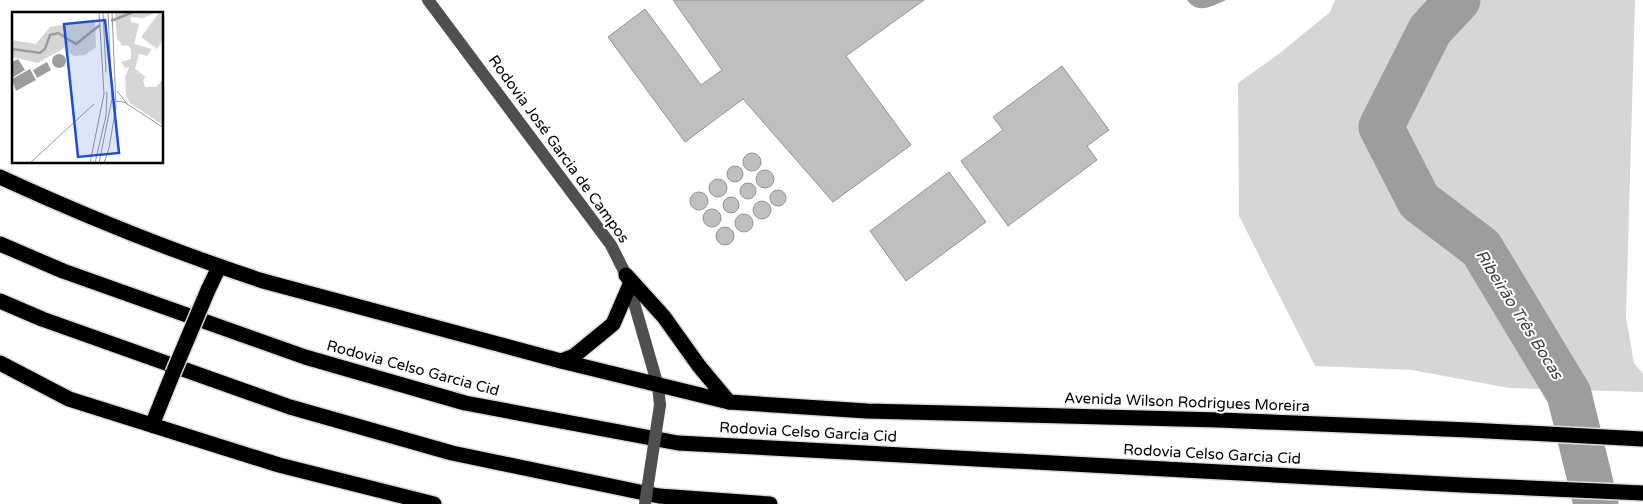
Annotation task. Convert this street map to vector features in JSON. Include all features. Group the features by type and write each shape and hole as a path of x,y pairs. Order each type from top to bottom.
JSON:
{"highway":[{"name":"Rodovia Celso Garcia Cid","path":"0,177 56,203 219,267 272,284 561,362 729,402"},
{"name":"Rodovia Celso Garcia Cid","path":"0,244 63,271 314,360 465,403 678,442 1462,485 1643,493"},
{"path":"152,426 219,267"},
{"path":"561,362 574,356 613,324 628,281 664,317 699,366 729,402"},
{"path":"0,300 42,319 290,407 452,454 660,496 770,504"},
{"path":"0,363 68,399 279,465 434,504"},
{"name":"Avenida Wilson Rodrigues Moreira","path":"729,402 866,411 1219,420 1643,438"}],"street":[{"name":"Rodovia José Garcia de Campos","path":"428,0 611,245 628,281 658,386 660,405 645,504"}],"shaded area":[{"path":"1187,0 1226,0 1210,7 1200,8 1191,5"},
{"path":"1335,0 1635,0 1626,317 1634,363 1643,374 1643,392 1509,388 1412,370 1315,366 1239,216 1238,83 1280,53 1330,12"}],"building":[{"path":"673,0 924,0 846,56 911,145 833,202 743,99 685,142 608,37 645,9 701,85 722,70"},
{"path":"1062,66 1109,130 1087,146 1097,160 1008,226 961,161 1003,130 993,117"},
{"path":"752,153 758,156 761,162 758,168 752,171 746,168 743,162 746,156"},
{"path":"732,166 738,166 743,171 741,180 732,182 727,177 727,171"},
{"path":"765,170 771,173 774,179 771,185 765,188 759,185 756,179 759,173"},
{"path":"949,172 986,222 906,281 870,231"},
{"path":"718,179 724,182 727,188 724,194 718,197 712,194 709,188 712,182"},
{"path":"745,183 751,183 756,188 754,197 745,199 740,194 740,188"},
{"path":"775,190 781,190 786,195 784,204 775,206 770,201 770,195"},
{"path":"699,192 705,195 708,201 705,207 699,210 693,207 690,201 693,195"},
{"path":"728,197 734,197 739,202 737,211 728,213 723,208 723,202"},
{"path":"762,201 768,204 771,210 768,216 762,219 756,216 753,210 756,204"},
{"path":"712,209 718,212 721,218 718,224 712,227 706,224 703,218 706,212"},
{"path":"744,214 750,217 753,223 750,229 744,232 738,229 735,223 738,217"},
{"path":"725,227 731,230 734,236 731,242 725,245 719,242 716,236 719,230"}],"waterway":[{"name":"Ribeirão Três Bocas","path":"1458,0 1430,30 1381,127 1419,201 1481,248 1569,394 1596,504"}]}
